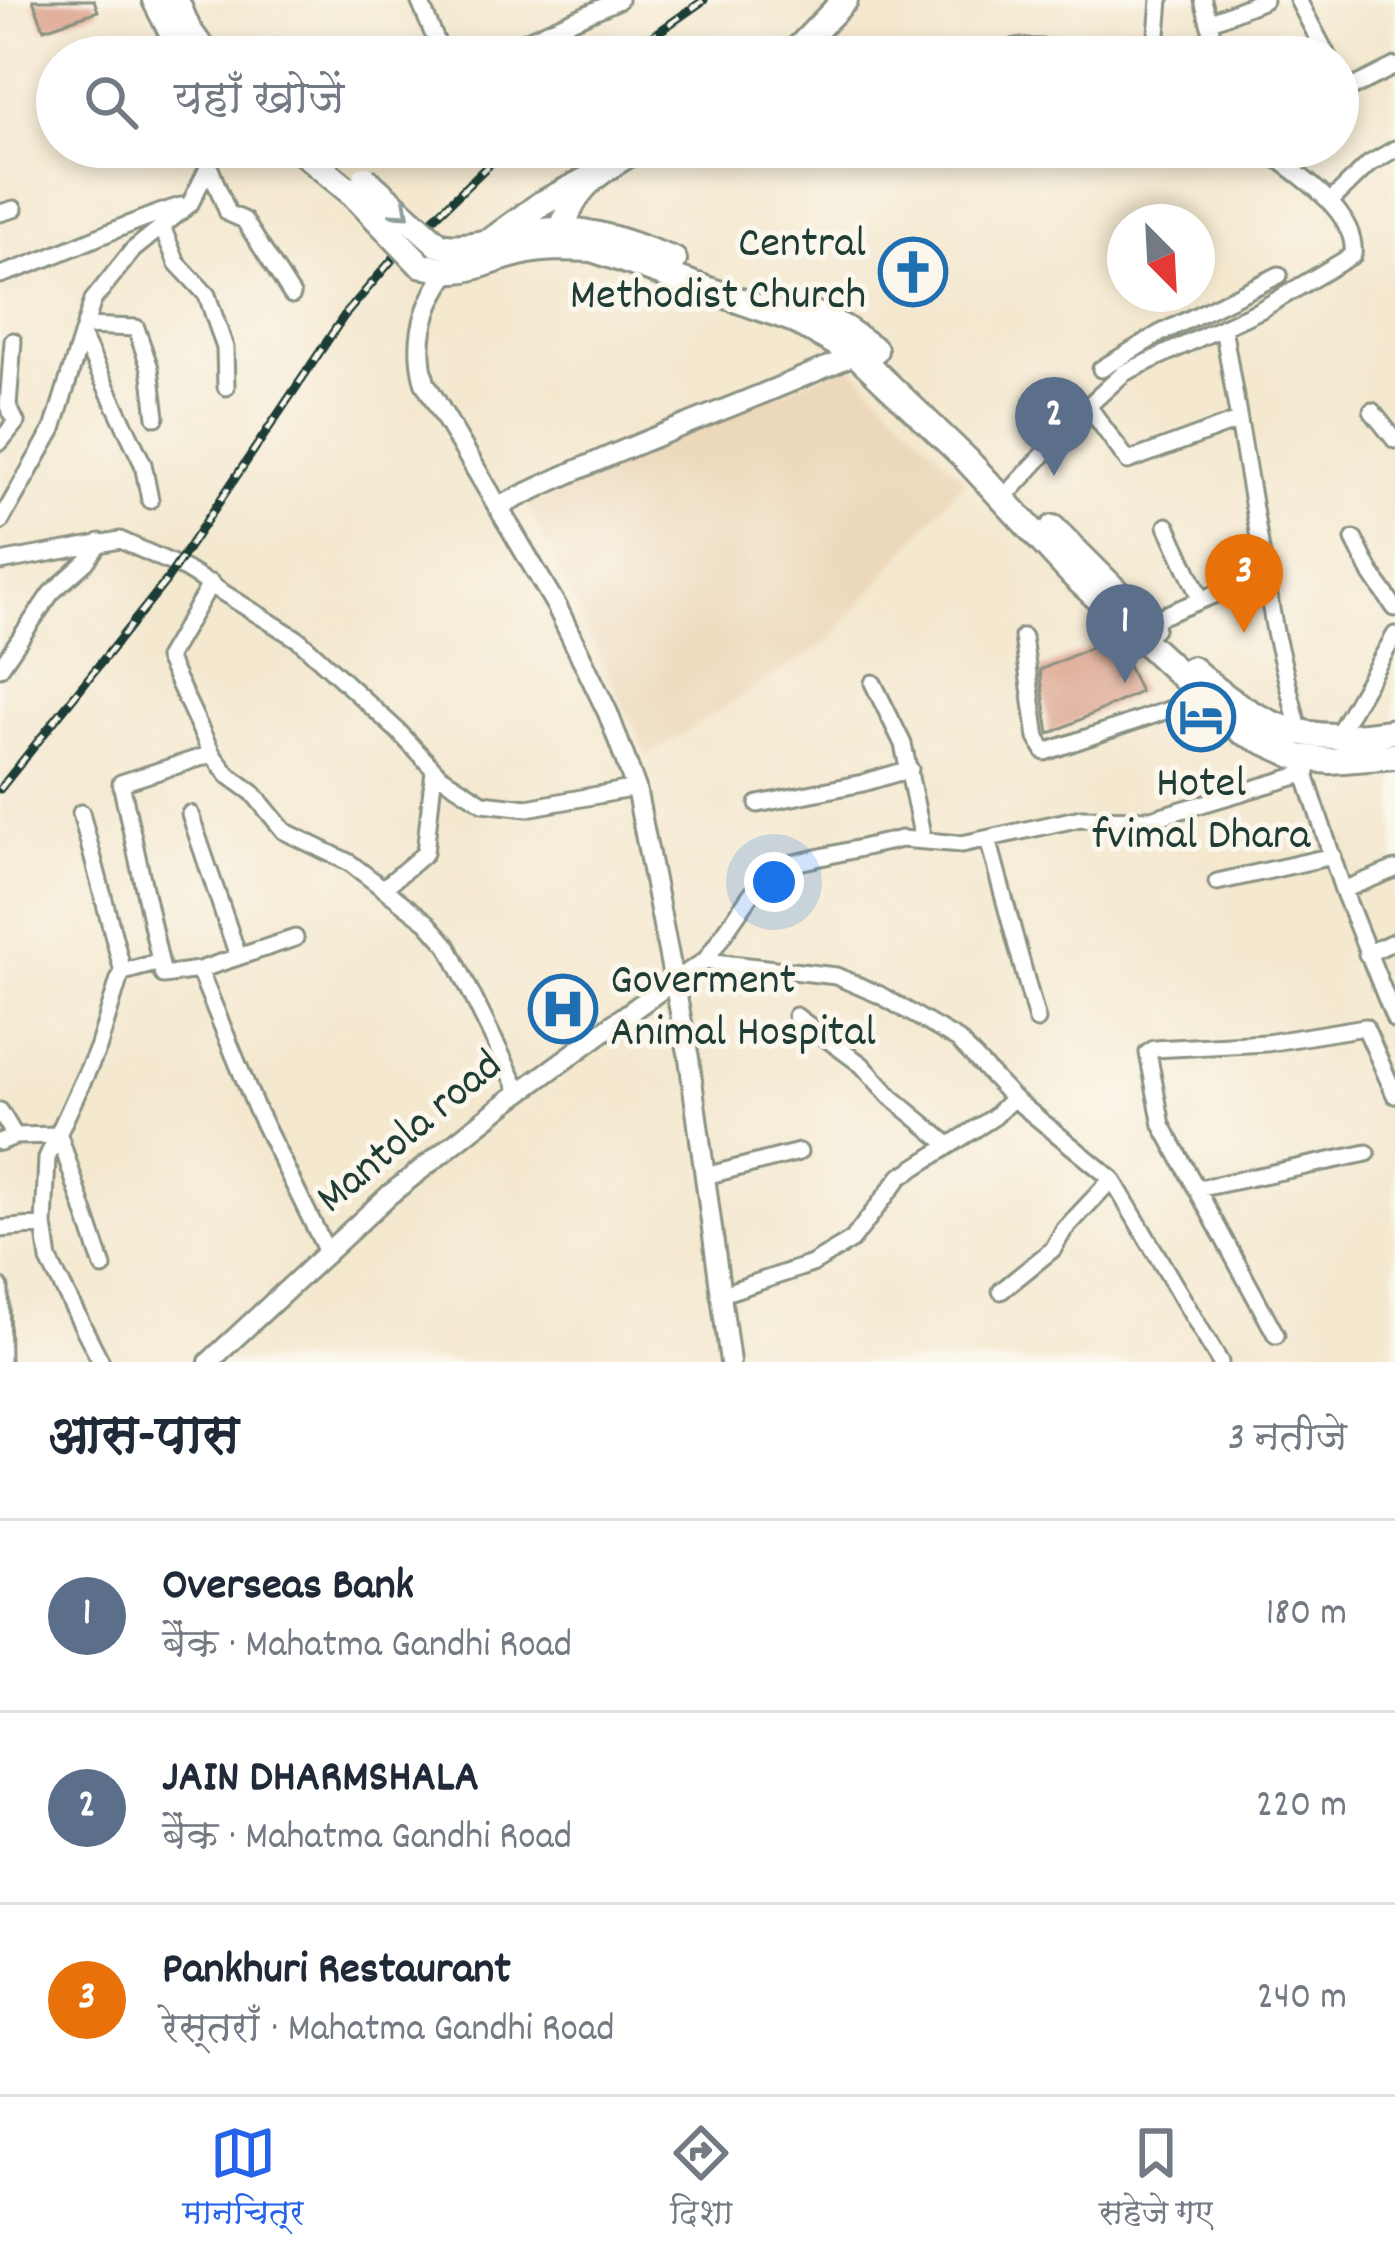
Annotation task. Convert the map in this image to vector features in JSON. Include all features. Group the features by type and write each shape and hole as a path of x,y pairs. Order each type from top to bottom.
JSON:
{"main road":[{"path":"155,0 173,36"},
{"path":"176,0 193,36"},
{"path":"810,36 844,0"},
{"path":"329,168 438,244 457,249 492,240 599,234"},
{"path":"341,168 420,263 446,273 559,239 791,319 856,354 966,459 1076,577 1241,730 1330,761 1395,756"},
{"path":"492,240 541,204 606,168"},
{"path":"588,179 580,208 585,222 599,234 815,313 865,340 1196,672 1302,755"},
{"path":"559,239 588,179"},
{"path":"1302,755 1336,738 1395,731"}],"street":[{"path":"419,0 434,36"},
{"path":"537,36 620,0"},
{"path":"1157,36 1160,0"},
{"path":"1203,0 1213,36"},
{"path":"1209,22 1264,0"},
{"path":"1298,0 1317,36"},
{"path":"1359,84 1395,66"},
{"path":"1330,202 1369,164 1395,149"},
{"path":"0,522 53,428 93,300 133,250 190,204 208,168"},
{"path":"210,168 228,214 244,220 292,295"},
{"path":"1101,369 1183,334 1223,327 1353,255 1352,240 1330,202 1288,168"},
{"path":"0,275 190,204"},
{"path":"162,227 177,263 207,295 225,348 226,387"},
{"path":"446,273 426,306 422,370 432,396 557,607 608,713 637,788 674,980 730,1362"},
{"path":"1013,488 1124,373 1279,275"},
{"path":"1223,327 1302,755 1343,890 1395,1019 1267,1043 1150,1050 1158,1114 1276,1335"},
{"path":"84,332 136,328 150,368 156,417"},
{"path":"84,332 143,464 150,500"},
{"path":"0,442 16,422 8,406 13,341"},
{"path":"500,506 564,474 760,398 856,354"},
{"path":"1088,406 1128,460 1237,421"},
{"path":"1372,411 1395,440"},
{"path":"1167,526 1201,600"},
{"path":"1354,539 1395,608"},
{"path":"0,562 120,540 211,583 299,640 434,770 482,803 519,808 637,788"},
{"path":"0,668 49,596 100,542"},
{"path":"1147,622 1265,574"},
{"path":"211,583 166,658 212,754 284,831 350,863 427,922 448,946 520,1093"},
{"path":"1336,738 1395,636"},
{"path":"1023,637 1037,738 1045,752 1203,698"},
{"path":"873,682 910,769 923,839"},
{"path":"212,754 121,783 166,977 295,938"},
{"path":"674,980 707,957 759,883 790,864 851,848 923,839 950,844 1081,818 1150,819 1302,755"},
{"path":"758,804 910,769"},
{"path":"383,888 425,853 434,770"},
{"path":"81,813 123,972 98,1048 47,1158 44,1225 49,1260 101,1362"},
{"path":"190,814 238,956"},
{"path":"988,839 1037,1020"},
{"path":"1217,882 1333,856"},
{"path":"1343,890 1395,869"},
{"path":"1367,954 1395,941"},
{"path":"707,957 836,976 958,1040 1012,1098 1112,1179 1220,1362"},
{"path":"123,972 160,962"},
{"path":"199,970 256,1108 328,1254"},
{"name":"Mantola road","path":"209,1362 389,1195 674,980"},
{"path":"796,1016 862,1065 891,1097 949,1145"},
{"path":"1365,1027 1395,1095"},
{"path":"719,1295 812,1264 836,1250 865,1227 900,1177 994,1118 1012,1098"},
{"path":"0,1111 8,1139 59,1135"},
{"path":"59,1135 103,1267"},
{"path":"705,1176 799,1152"},
{"path":"1197,1190 1367,1154"},
{"path":"1001,1291 1053,1249 1064,1230 1112,1179"},
{"path":"0,1229 44,1225"},
{"path":"0,1287 1,1362"}],"shaded area":[{"path":"850,365 965,479 830,640 648,756 520,490"}],"building":[{"path":"33,0 94,0 98,11 44,29"},
{"path":"1115,637 1140,692 1049,734 1040,670"}],"railway":[{"path":"653,36 704,0"},
{"path":"0,789 166,581 344,316 397,254 485,168"}],"place":[{"name":"Central Methodist Church","path":"913,272"},
{"name":"JAIN DHARMSHALA","path":"1054,476"},
{"name":"Pankhuri Restaurant","path":"1244,633"},
{"name":"Overseas Bank","path":"1125,683"},
{"name":"Hotel fvimal Dhara","path":"1201,717"},
{"name":"Goverment Animal Hospital","path":"563,1009"}]}
